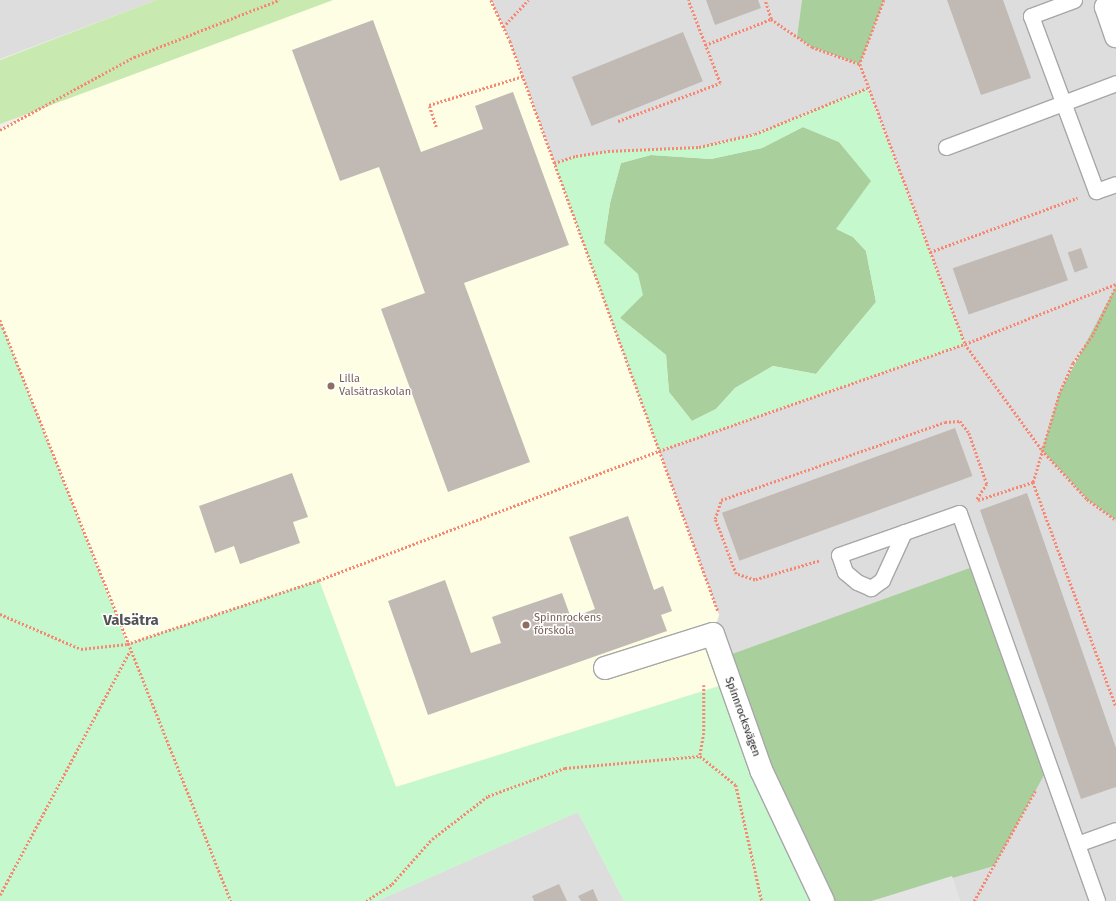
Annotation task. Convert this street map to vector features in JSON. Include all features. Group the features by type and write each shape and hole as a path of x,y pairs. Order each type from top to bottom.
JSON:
{"street":[{"path":"1106,3 1116,36"},
{"path":"605,668 713,634"},
{"name":"Spinnrocksvägen","path":"713,634 762,772 823,901"}],"lane":[{"path":"1074,0 1031,16 1096,191 1116,184"},
{"path":"946,147 1116,83"},
{"path":"904,532 882,580 871,588 856,582 845,572 839,556 904,532 959,513 1097,901"},
{"path":"1077,844 1116,830"}],"path":[{"path":"0,130 134,57 279,0"},
{"path":"491,0 503,26 522,76 719,616 713,634"},
{"path":"503,26 528,0"},
{"path":"618,121 720,83 688,0"},
{"path":"765,0 771,19 812,47 860,64"},
{"path":"884,0 860,64 965,344 1042,450 1086,499 1116,520"},
{"path":"705,44 771,19"},
{"path":"436,127 429,106 522,76"},
{"path":"554,163 576,156 608,151 700,147 755,134 868,88"},
{"path":"930,252 1096,191"},
{"path":"0,614 81,649 127,644 319,580 659,451 965,344 1116,286"},
{"path":"1116,286 1093,334 1074,363 1059,394 1034,482 1116,706"},
{"path":"0,320 127,644 231,901"},
{"path":"839,556 755,580 736,574 715,519 721,500 945,422 960,421 969,433 987,484 977,500"},
{"path":"959,513 977,500 1034,482"},
{"path":"0,895 130,651"},
{"path":"700,756 704,733 704,682"},
{"path":"366,901 392,884 432,839 488,796 565,768 700,756 736,785 762,901"},
{"path":"974,901 1049,766"}],"shaded area":[{"path":"0,0 156,0 0,59"},
{"name":"Lilla Valsätraskolan","path":"279,0 491,0 510,41 719,615 713,634 729,683 396,787 319,580 127,644 0,320 0,130 57,97"},
{"path":"491,0 802,0 797,37 812,47 860,64 884,0 1116,0 1116,286 1093,334 1073,363 1049,424 1087,499 1116,520 1116,901 960,901 952,876 994,866 721,658 713,634 719,615 659,451 965,344 868,88 755,134 699,147 608,151 576,156 554,163 510,41"},
{"path":"578,812 624,901 377,901"},
{"path":"952,876 960,901 872,901"}],"green space":[{"path":"156,0 333,0 0,124 0,60"},
{"path":"802,0 884,0 860,64 812,47 797,37"},
{"path":"867,88 965,344 659,451 554,163 576,156 608,151 699,147 755,134","holes":["803,127 839,142 871,181 836,229 853,237 866,251 876,302 816,374 773,366 735,388 716,409 692,421 669,392 666,355 620,318 643,295 638,274 604,243 610,203 621,163 651,155 711,159 762,148"]},
{"path":"803,127 839,142 872,181 837,229 853,237 866,251 876,302 816,374 773,366 735,388 716,409 692,421 669,392 666,355 620,318 604,243 610,203 621,163 651,155 711,159 762,148"},
{"path":"1116,286 1116,520 1087,499 1042,450 1059,394"},
{"path":"0,320 127,644 319,580 396,787 729,683 823,901 624,901 578,812 377,901 0,901"},
{"path":"978,565 1049,766 994,866 872,901 823,901 721,658"}],"building":[{"path":"706,0 758,0 761,8 715,25"},
{"path":"947,0 1003,0 1031,78 981,95"},
{"name":"Lilla Valsätraskolan","path":"373,20 421,152 483,129 475,106 513,92 569,245 464,283 530,462 448,492 381,309 425,293 379,167 340,181 292,50"},
{"path":"683,32 703,81 592,126 572,77"},
{"path":"1052,234 1068,280 969,315 953,268"},
{"path":"1081,248 1088,268 1075,272 1068,253"},
{"path":"955,428 972,476 739,561 722,513"},
{"path":"292,473 308,517 293,522 300,543 240,564 234,546 215,553 199,506"},
{"path":"1027,493 1116,748 1116,787 1081,799 980,510"},
{"path":"628,516 654,590 663,586 672,611 661,615 667,631 428,715 388,601 445,580 471,653 501,643 492,617 562,593 571,618 595,609 569,537"},
{"path":"559,884 567,901 534,901 532,896"},
{"path":"593,889 598,901 581,901 578,896"}],"place":[{"name":"Lilla Valsätraskolan","path":"331,386"},
{"name":"Spinnrockens förskola","path":"526,625"}],"district":[{"name":"Valsätra","path":"131,621"}]}
